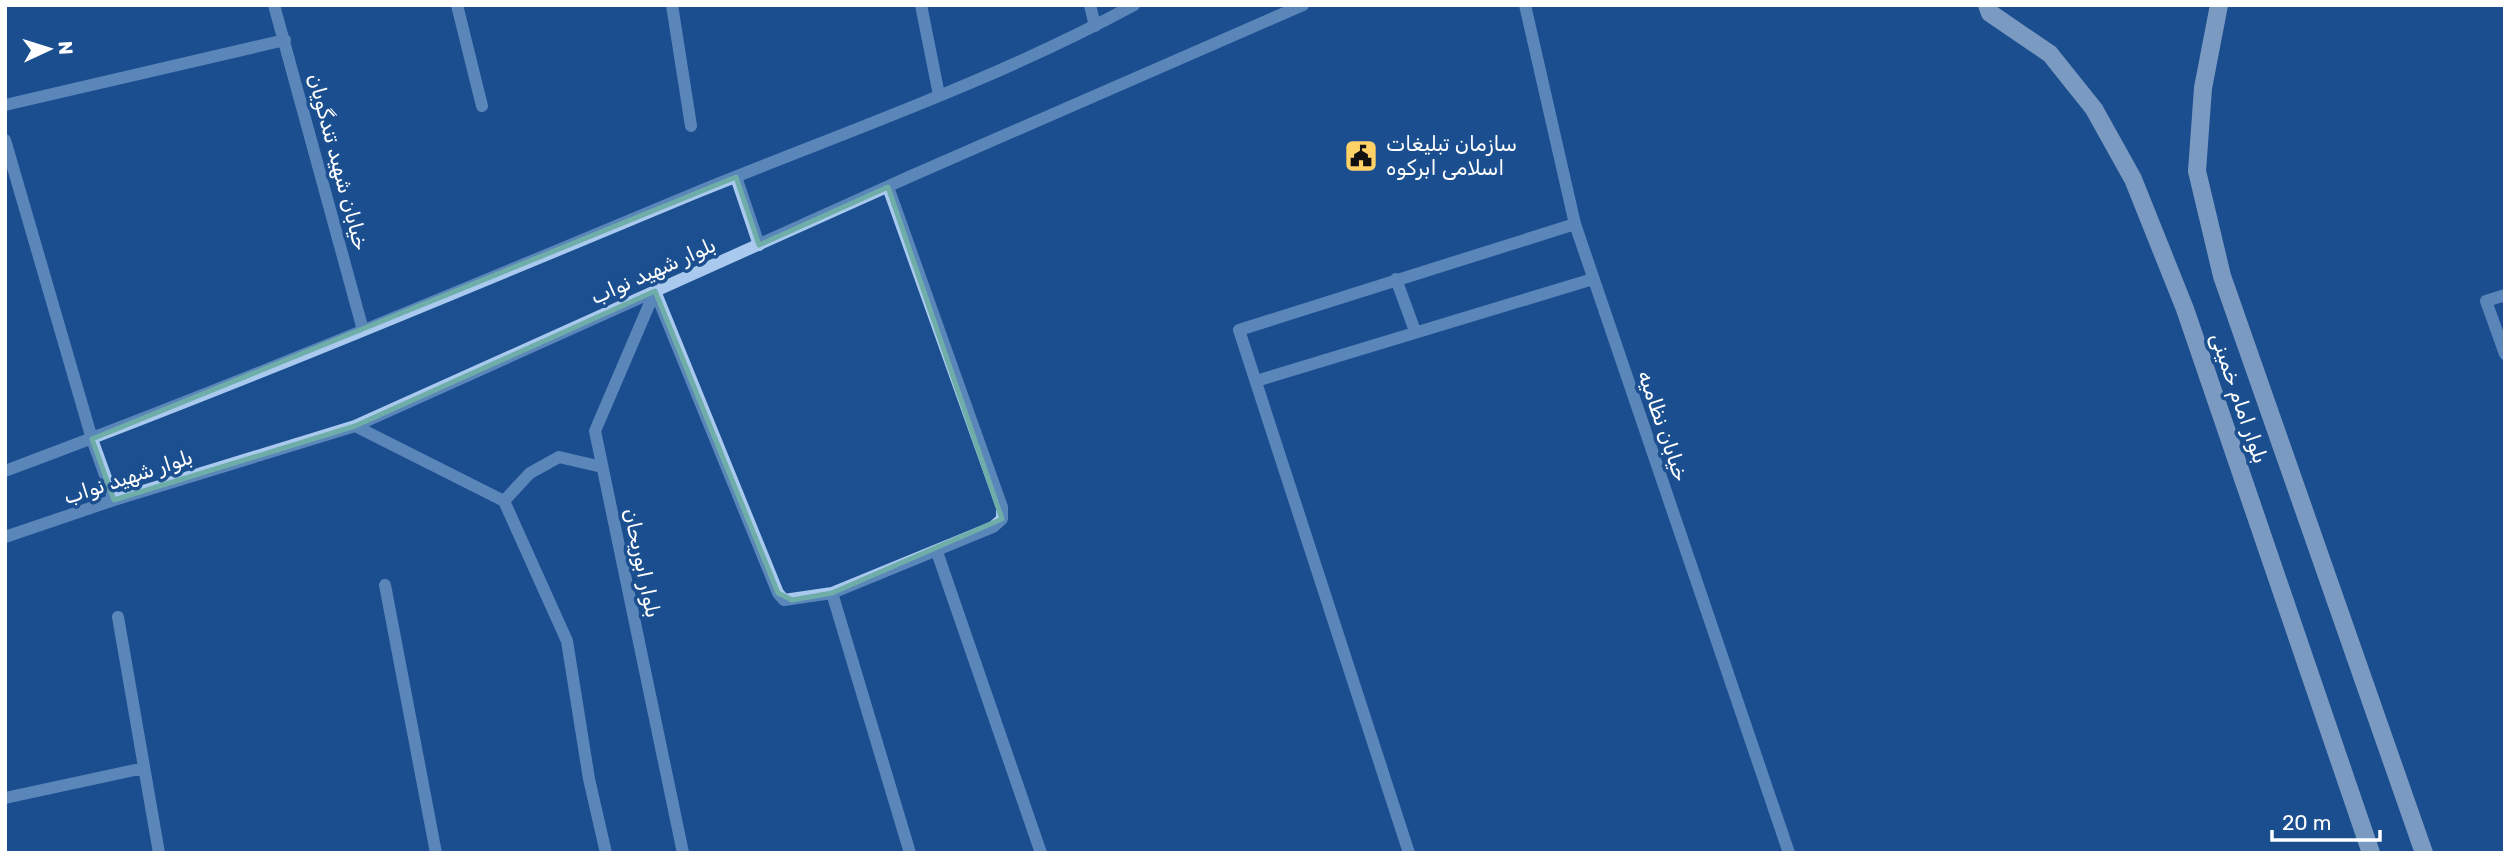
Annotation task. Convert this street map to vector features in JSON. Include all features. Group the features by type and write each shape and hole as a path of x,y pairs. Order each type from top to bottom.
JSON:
{"main road":[{"name":"بلوار امام خمینی","path":"1987,5 1990,13 2050,54 2094,109 2133,179 2185,309 2371,853"},
{"name":"بلوار امام خمینی","path":"2219,5 2203,88 2197,172 2222,276 2424,853"}],"street":[{"name":"خیابان شهید تندگویان","path":"274,5 363,330"},
{"path":"457,5 482,106"},
{"path":"672,5 691,126"},
{"path":"921,5 939,95"},
{"path":"1090,5 1096,26"},
{"path":"5,471 92,439 363,330 939,95 1096,26 1135,5"},
{"name":"بلوار شهید نواب","path":"5,537 114,500 355,426 759,244 1303,5"},
{"name":"خیابان نظامیه","path":"1525,5 1575,224 1789,853"},
{"path":"5,105 285,40"},
{"path":"5,140 92,439 114,500"},
{"path":"736,177 759,244"},
{"path":"656,291 778,593 784,600 832,593 993,527 1002,519 1002,506 888,187"},
{"path":"1409,853 1239,330 1575,224"},
{"path":"1396,279 1415,331"},
{"path":"1256,381 1593,279"},
{"name":"بلوار ابوریحان","path":"656,291 595,431 683,853"},
{"path":"2505,295 2486,301 2505,354"},
{"path":"355,426 504,501 567,641 589,779 606,853"},
{"path":"504,501 530,473 559,457 602,467"},
{"path":"937,552 1041,853"},
{"path":"385,585 436,853"},
{"path":"832,593 910,853"},
{"path":"117,617 159,853"},
{"path":"5,798 144,768"}],"highlighted area":[{"path":"736,177 759,245 888,187 1002,519 832,593 792,600 778,593 655,291 355,426 114,500 92,439"}],"place":[{"name":"سازمان تبلیغات اسلامی ابرکوه","path":"1361,156"}]}
